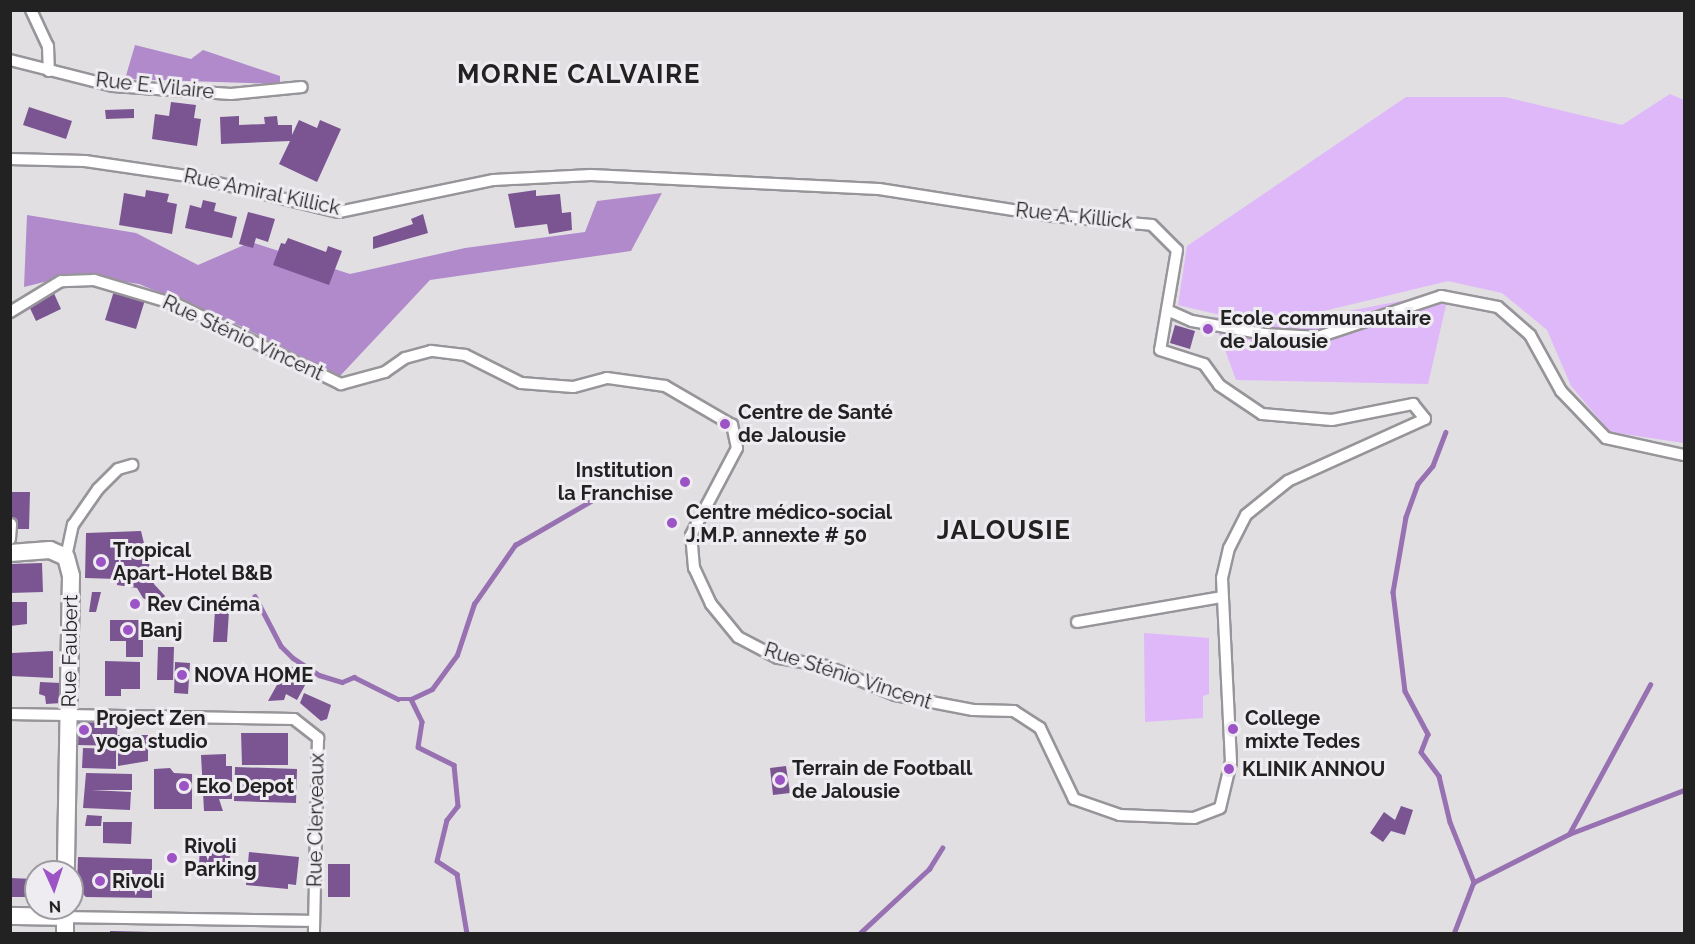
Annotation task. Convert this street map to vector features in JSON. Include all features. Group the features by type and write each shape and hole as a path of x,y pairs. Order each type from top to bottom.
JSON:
{"main road":[{"path":"10,553 50,550 66,557"},
{"name":"Rue Faubert","path":"66,557 71,576 66,860"}],"street":[{"path":"31,10 48,46 50,71"},
{"name":"Rue E. Vilaire","path":"10,60 113,86 231,94 302,87"},
{"name":"Rue Amiral Killick","path":"10,159 85,161 194,177 339,212 494,180 655,176"},
{"name":"Rue A. Killick","path":"655,176 726,185 879,189 1052,216 1152,225 1177,250 1160,350 1204,364 1219,385 1262,414 1332,420 1413,404"},
{"name":"Rue Sténio Vincent","path":"10,312 61,281 94,280 178,305 341,384 385,372 405,358 431,351 465,355 521,383 573,387 607,378 665,386 732,424 737,448 691,535 694,568 711,604 738,637 778,658 826,666 895,695 973,710 1014,711 1040,728 1074,799 1100,810 1194,818 1220,808 1231,762 1222,597 1229,548 1246,515 1288,481 1425,418 1413,404"},
{"path":"1167,310 1192,321 1264,334 1318,337 1441,296 1498,307 1530,335 1561,391 1606,438 1684,455"},
{"path":"66,557 73,525 98,489 118,469 132,465"},
{"path":"10,539 11,524"},
{"path":"1077,622 1222,597"},
{"path":"10,714 69,714"},
{"name":"Rue Clerveaux","path":"69,714 294,719 318,738 314,933"},
{"path":"65,920 314,921"}],"shaded area":[{"path":"135,45 191,59 203,50 280,76 280,84 125,79"},
{"path":"1670,94 1684,100 1684,443 1610,432 1571,386 1547,330 1502,293 1448,281 1320,312 1233,318 1178,305 1187,246 1406,97 1505,97 1622,125"},
{"path":"662,193 631,251 430,280 340,376 240,326 139,284 76,274 24,287 27,215 136,233 198,265 251,242 350,274 465,248 585,232 597,201"},
{"path":"1431,295 1447,301 1428,384 1236,380 1213,317 1318,317"},
{"path":"1144,633 1209,638 1209,694 1203,696 1203,718 1145,722"}],"building":[{"path":"171,102 196,105 194,118 201,119 197,146 152,139 155,114 169,116"},
{"path":"29,107 72,121 66,139 23,125"},
{"path":"134,109 134,118 106,119 105,110"},
{"path":"239,116 239,125 265,124 264,117 277,116 278,125 292,125 292,135 299,120 317,128 320,120 341,129 317,182 279,164 290,141 221,144 220,117"},
{"path":"146,190 169,194 167,202 177,204 172,234 119,225 124,193 145,197"},
{"path":"536,190 536,196 560,194 562,213 571,212 572,230 549,234 547,224 515,228 508,194"},
{"path":"203,200 216,203 214,211 237,217 232,238 185,228 190,205 201,208"},
{"path":"248,212 275,219 268,242 256,238 253,248 239,244"},
{"path":"423,214 428,233 373,249 373,237 413,224 411,219"},
{"path":"288,238 326,252 328,246 342,251 329,285 273,265 281,243 285,244"},
{"path":"52,289 61,309 36,321 28,304"},
{"path":"114,291 145,300 136,329 105,320"},
{"path":"1175,325 1195,331 1190,349 1170,343"},
{"path":"10,492 30,492 29,529 10,529"},
{"path":"141,531 154,584 165,596 159,607 143,598 137,588 117,585 117,579 85,578 86,533"},
{"path":"42,563 43,592 10,593 10,564"},
{"path":"92,592 101,592 96,612 89,612"},
{"path":"10,602 27,602 27,624 10,626"},
{"path":"215,610 229,611 227,642 213,642"},
{"path":"110,620 143,620 143,657 126,657 126,641 110,641"},
{"path":"158,647 174,647 173,680 157,680"},
{"path":"53,651 53,678 11,676 12,653"},
{"path":"105,661 140,662 140,689 121,689 121,696 105,696"},
{"name":"NOVA HOME","path":"175,662 190,663 188,694 174,693"},
{"path":"288,665 310,676 297,700 286,694 284,700 268,701"},
{"path":"40,682 61,683 62,703 46,704 45,696 39,694"},
{"path":"304,693 331,705 327,719 321,721 300,703"},
{"path":"79,721 118,722 117,735 148,735 148,761 118,766 118,746 78,745"},
{"path":"241,733 288,733 288,765 242,765"},
{"path":"83,748 116,749 116,769 82,768"},
{"path":"226,754 226,766 232,766 232,799 219,799 223,811 204,811 201,755"},
{"name":"Terrain de Football de Jalousie","path":"786,766 790,793 773,795 770,768"},
{"path":"235,767 297,769 296,803 234,801"},
{"path":"170,768 174,773 192,774 192,809 154,809 154,769"},
{"path":"86,773 132,774 132,790 91,790 131,792 130,810 83,808"},
{"path":"1401,806 1413,810 1405,835 1391,831 1383,842 1370,833 1384,812 1395,820"},
{"path":"87,815 102,816 101,826 85,826"},
{"path":"103,822 132,822 131,844 103,843"},
{"path":"200,842 231,844 229,868 222,868 221,879 206,878 207,867 199,866"},
{"path":"249,852 299,857 296,885 288,884 288,889 246,885"},
{"path":"78,857 152,859 152,898 86,897 84,895 84,860 78,860"},
{"path":"328,864 350,864 350,897 328,897"},
{"path":"10,878 24,879 24,897 10,897"},
{"path":"110,931 151,932 151,934 110,934"}],"waterway":[{"path":"1446,432 1433,466 1418,484 1406,517 1393,592 1405,691 1428,734 1421,752 1439,776 1450,822 1474,882 1454,934"},
{"path":"411,699 432,689 457,655 474,604 515,545 608,491"},
{"path":"255,596 281,646 293,658 319,675 342,682 354,677 398,699 411,699 422,722 418,747 454,765 458,806 447,820 437,861 457,874 467,934"},
{"path":"1474,882 1569,834 1650,685"},
{"path":"1569,834 1684,790"},
{"path":"859,934 929,869 942,848"}],"place":[{"name":"Ecole communautaire de Jalousie","path":"1208,329"},
{"name":"Centre de Santé de Jalousie","path":"725,424"},
{"name":"Institution la Franchise","path":"685,482"},
{"name":"Centre médico-social J.M.P. annexte # 50","path":"672,523"},
{"name":"Tropical Apart-Hotel B&B","path":"101,562"},
{"name":"Rev Cinéma","path":"135,604"},
{"name":"Banj","path":"128,630"},
{"name":"NOVA HOME","path":"182,675"},
{"name":"College mixte Tedes","path":"1233,729"},
{"name":"Project Zen yoga studio","path":"84,730"},
{"name":"KLINIK ANNOU","path":"1229,769"},
{"name":"Terrain de Football de Jalousie","path":"780,780"},
{"name":"Eko Depot","path":"184,786"},
{"name":"Rivoli Parking","path":"172,858"},
{"name":"Rivoli","path":"100,881"}],"district":[{"name":"MORNE CALVAIRE","path":"579,75"},
{"name":"JALOUSIE","path":"1004,531"}]}
